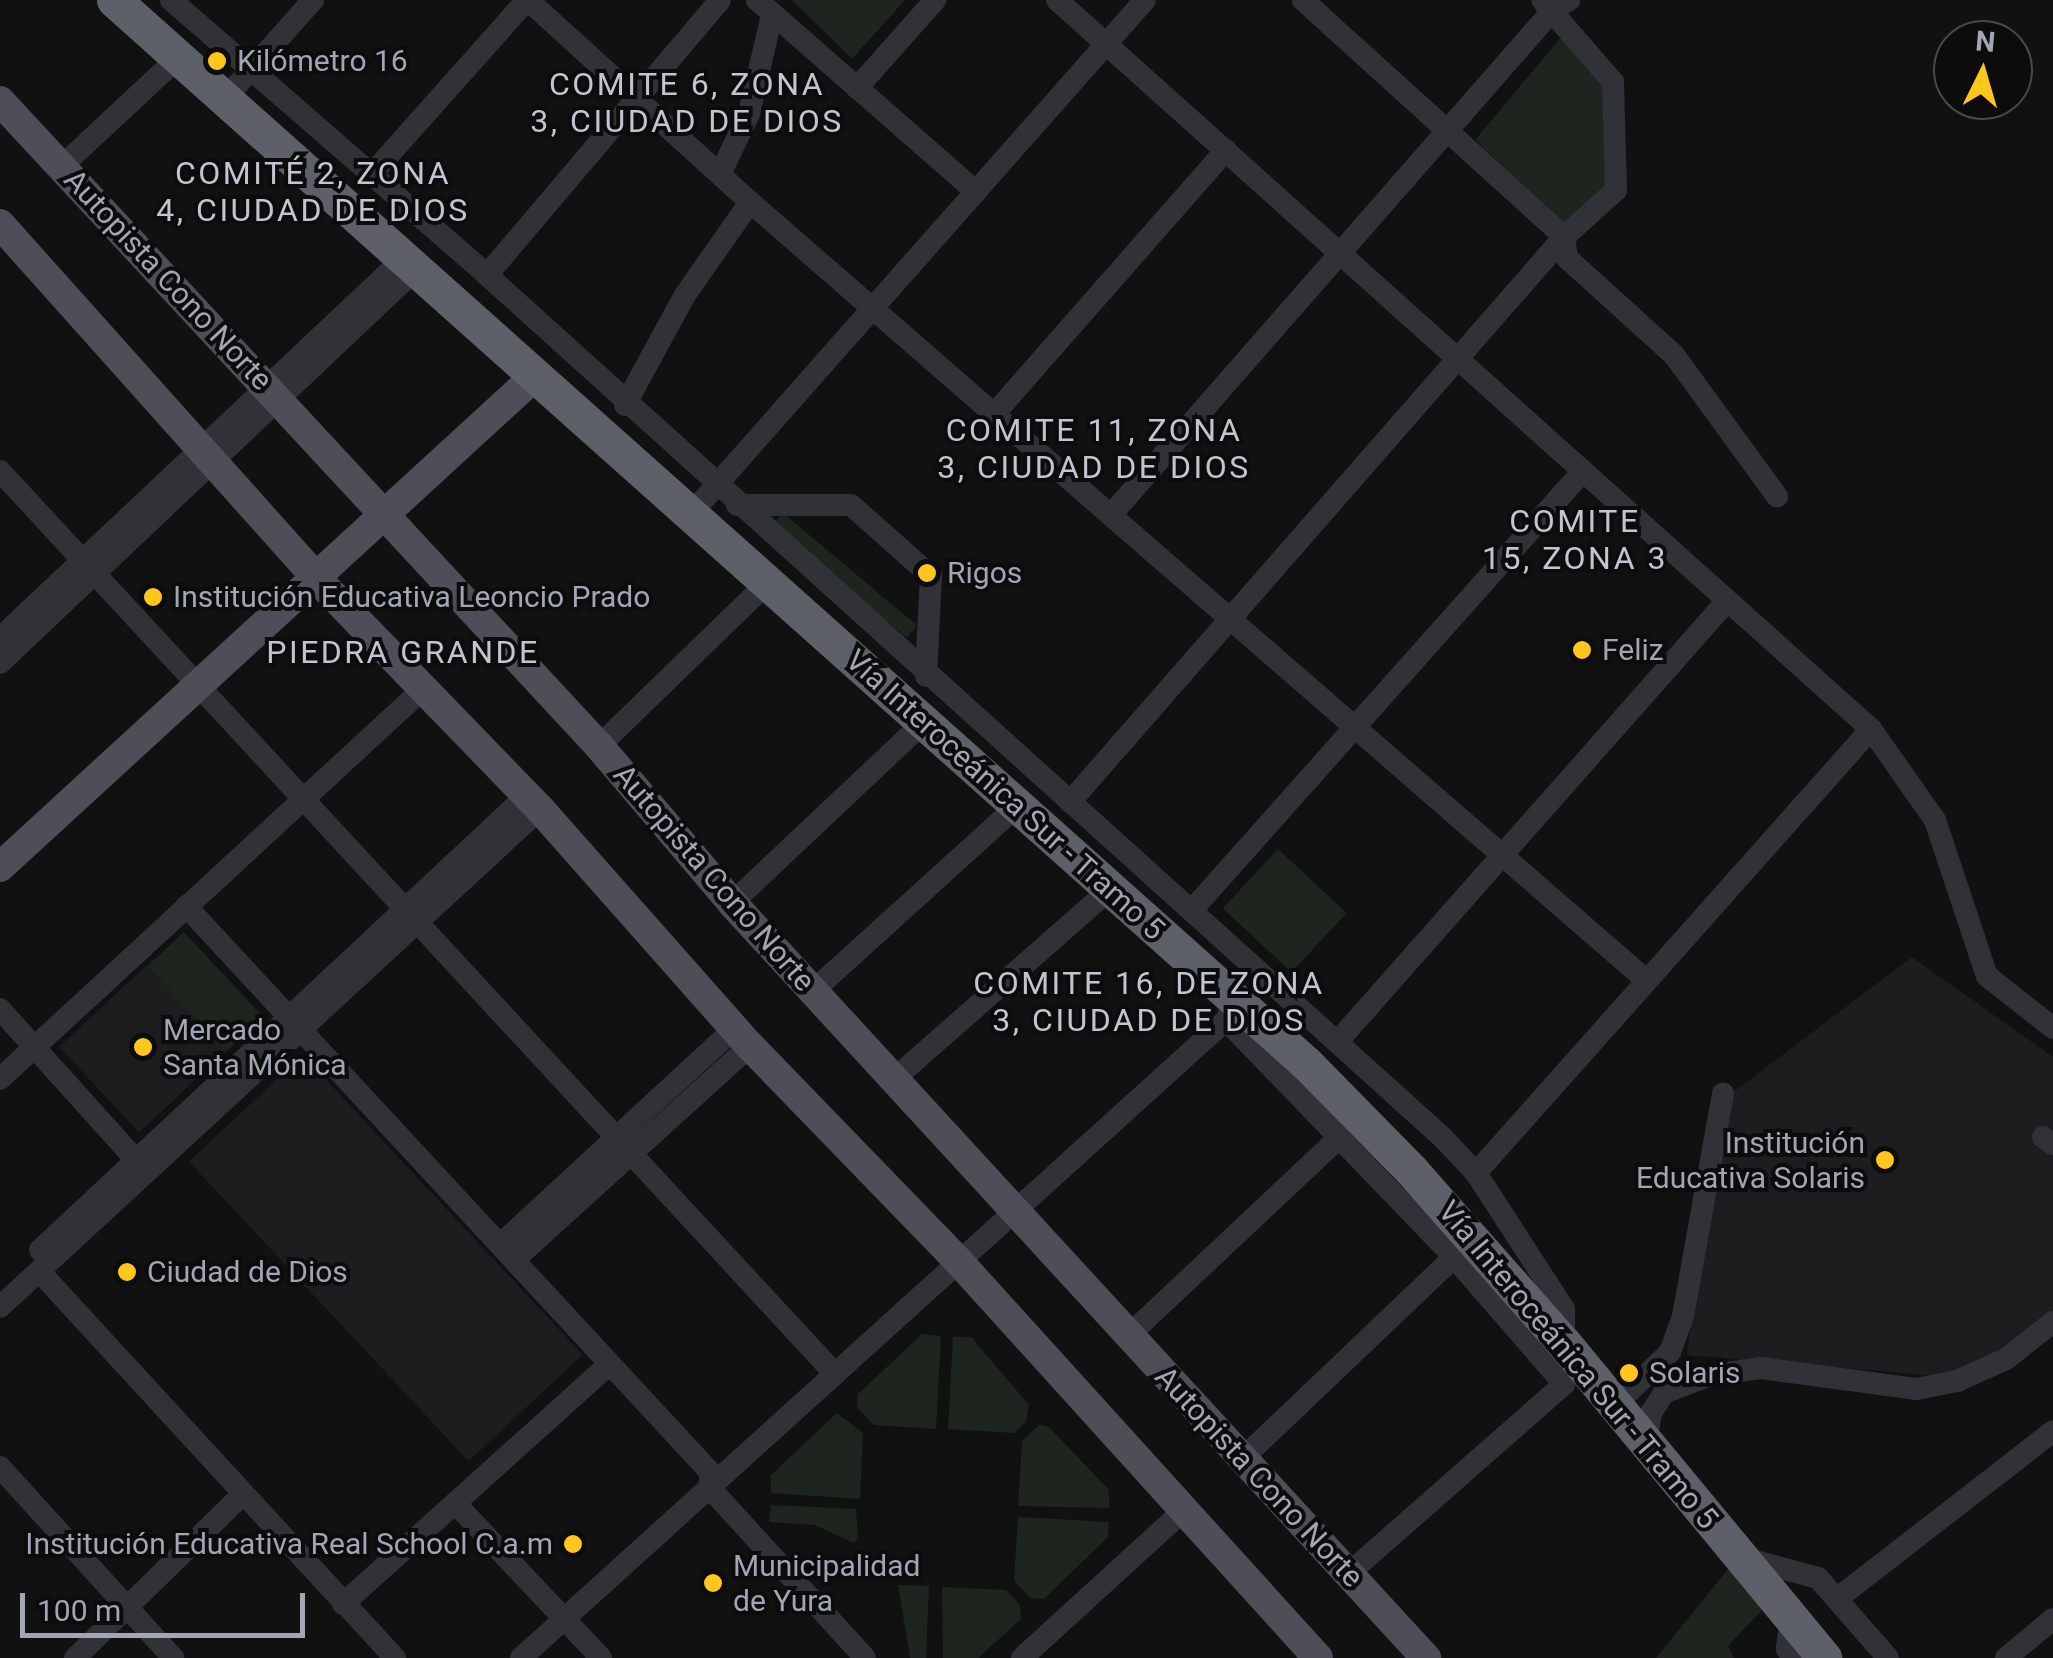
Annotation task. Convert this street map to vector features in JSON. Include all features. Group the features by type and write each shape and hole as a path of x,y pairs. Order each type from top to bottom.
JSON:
{"highway":[{"name":"Vía Interoceánica Sur - Tramo 5","path":"114,0 1110,889 1230,1010 1369,1126 1563,1342 1824,1658"}],"main road":[{"name":"Autopista Cono Norte","path":"0,101 599,746 732,903 1426,1658"},
{"path":"0,224 317,578 534,802 742,1037 960,1263 1318,1658"},
{"path":"0,867 387,516 534,376"}],"street":[{"path":"172,0 487,274 625,405 1192,910 1307,1021 1339,1040 1476,1173 1564,1309 1564,1384"},
{"path":"224,100 313,0"},
{"path":"372,175 527,0 750,202 1646,980"},
{"path":"487,274 720,0"},
{"path":"857,88 935,0"},
{"path":"1057,0 1344,252 1871,729 1935,820 1986,976 2053,1028"},
{"path":"690,515 1146,0"},
{"path":"1302,0 1564,236 1568,258 1674,355 1777,496"},
{"path":"1070,802 1462,360 1564,236 1616,190 1618,110 1600,62 1555,4 1344,252 1111,515"},
{"path":"720,174 748,114 764,7"},
{"path":"764,7 976,192"},
{"path":"62,166 179,57"},
{"path":"995,413 1226,150"},
{"path":"625,405 685,296 750,202"},
{"path":"0,663 91,569 409,265"},
{"path":"0,471 835,1374"},
{"path":"1192,910 1582,471"},
{"path":"737,504 851,505 931,576 926,676"},
{"path":"0,638 91,569"},
{"path":"599,746 767,583"},
{"path":"1339,1040 1727,601"},
{"path":"0,1079 424,688"},
{"path":"967,713 974,767"},
{"path":"732,903 924,722"},
{"path":"1476,1173 1871,729"},
{"path":"0,1308 142,1168 534,802"},
{"path":"813,990 1018,806"},
{"path":"894,1079 1110,889"},
{"path":"186,906 711,1473 709,1487"},
{"path":"0,1009 142,1168"},
{"path":"521,1658 960,1263 1012,1210 1230,1010 1338,1139 1454,1257 1564,1384"},
{"path":"509,1251 742,1037"},
{"path":"1614,1406 1670,1352 1682,1316 1723,1094"},
{"path":"1128,1336 1338,1139"},
{"path":"0,1286 142,1168"},
{"path":"1242,1459 1454,1257"},
{"path":"39,1271 394,1658"},
{"path":"1646,1442 1651,1414 1664,1393 1708,1376 1761,1368 1916,1389 1957,1382 2006,1359 2053,1322"},
{"path":"343,1604 610,1364"},
{"path":"1348,1574 1564,1384"},
{"path":"1838,1598 2052,1435"},
{"path":"0,1468 174,1658"},
{"path":"709,1487 865,1658"},
{"path":"74,1658 243,1494"},
{"path":"455,1503 601,1658"},
{"path":"1022,1658 1183,1511"},
{"path":"1744,1558 1800,1569 1838,1598 1888,1658"},
{"path":"1790,1619 1787,1648 1793,1658"},
{"path":"2006,1658 2053,1619"}],"shaded area":[{"path":"792,0 905,0 852,59"},
{"path":"1562,36 1604,83 1608,185 1568,226 1475,140"},
{"path":"783,513 917,625 907,638 773,525"},
{"path":"1278,849 1347,913 1292,972 1223,908"},
{"path":"184,932 263,1017 227,1051 147,966"},
{"name":"Institución Educativa Solaris","path":"1912,957 2053,1057 2053,1311 2010,1348 1950,1377 1687,1355 1704,1226 1732,1093"},
{"name":"Mercado Santa Mónica","path":"147,965 227,1051 139,1132 59,1047"},
{"path":"303,1055 583,1355 469,1461 189,1161"},
{"path":"922,1334 941,1336 936,1429 874,1425 857,1407 858,1394"},
{"path":"953,1337 971,1337 1029,1405 1026,1422 1014,1433 948,1429"},
{"path":"837,1413 863,1433 860,1499 771,1493 771,1475"},
{"path":"1039,1425 1049,1427 1109,1490 1109,1508 1018,1506 1022,1441"},
{"path":"771,1505 856,1509 858,1538 854,1543 815,1525 769,1522"},
{"path":"1018,1517 1109,1522 1108,1537 1044,1599 1030,1598 1014,1580"},
{"path":"1733,1563 1764,1608 1728,1646 1734,1658 1656,1658"},
{"path":"898,1585 929,1586 926,1658 910,1658"},
{"path":"942,1587 1006,1590 1020,1605 1021,1619 978,1658 943,1658"}],"place":[{"name":"Kilómetro 16","path":"217,61"},
{"name":"Rigos","path":"927,573"},
{"name":"Institución Educativa Leoncio Prado","path":"153,597"},
{"name":"Feliz","path":"1582,650"},
{"name":"Mercado Santa Mónica","path":"143,1047"},
{"name":"Institución Educativa Solaris","path":"1885,1160"},
{"name":"Ciudad de Dios","path":"127,1272"},
{"name":"Solaris","path":"1629,1373"},
{"name":"Institución Educativa Real School C.a.m","path":"573,1544"},
{"name":"Municipalidad de Yura","path":"713,1583"}],"district":[{"name":"COMITE 6, ZONA 3, CIUDAD DE DIOS","path":"687,104"},
{"name":"COMITÉ 2, ZONA 4, CIUDAD DE DIOS","path":"313,192"},
{"name":"COMITE 11, ZONA 3, CIUDAD DE DIOS","path":"1094,450"},
{"name":"COMITE 15, ZONA 3","path":"1575,540"},
{"name":"PIEDRA GRANDE","path":"403,652"},
{"name":"COMITE 16, DE ZONA 3, CIUDAD DE DIOS","path":"1149,1002"}]}
